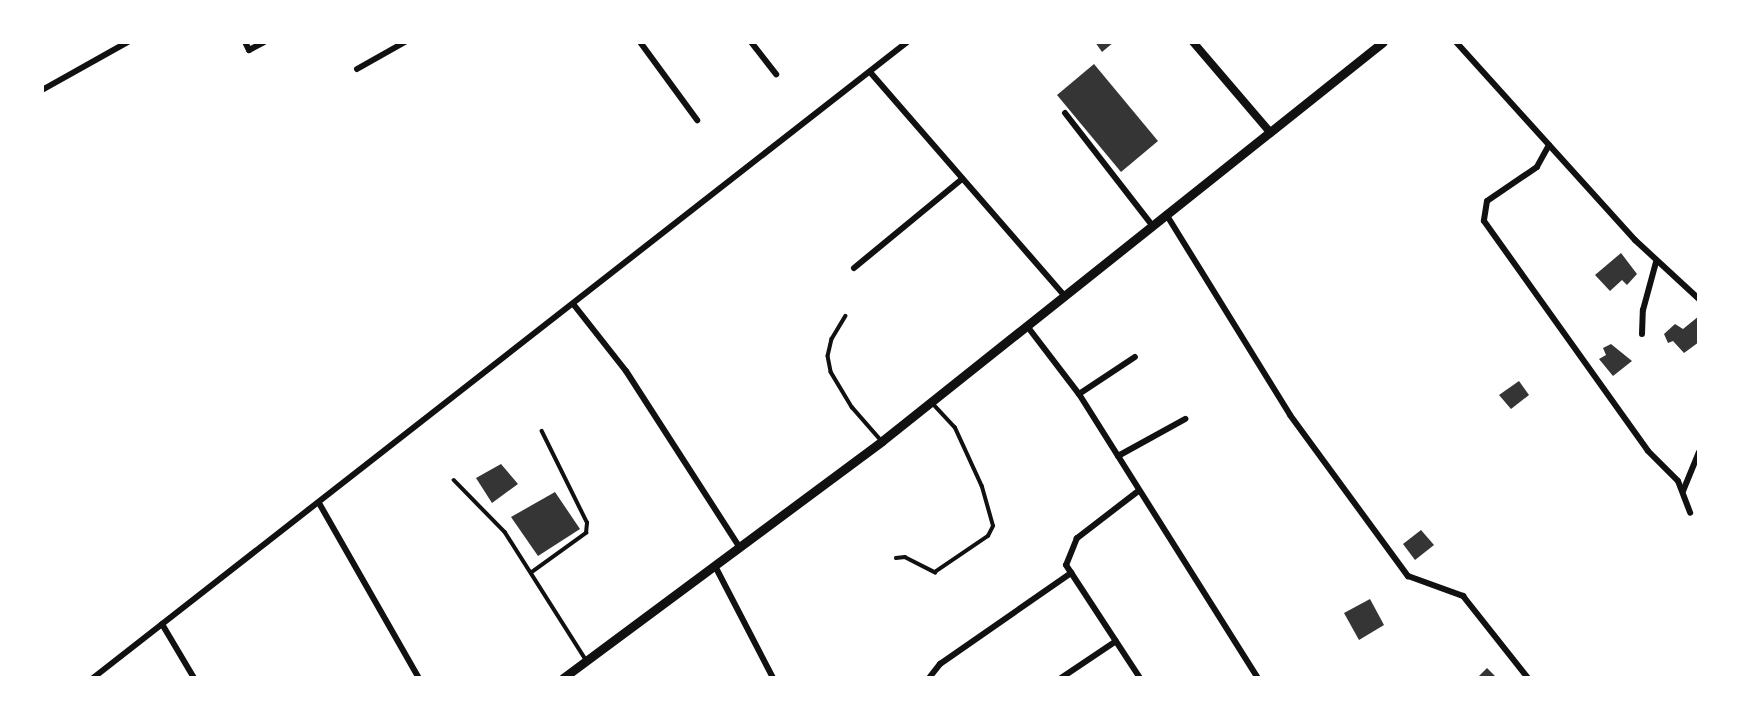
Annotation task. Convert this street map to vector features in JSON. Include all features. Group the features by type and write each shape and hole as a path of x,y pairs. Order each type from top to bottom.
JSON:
{"main road":[{"path":"563,678 881,441 1383,42"}],"street":[{"path":"42,90 128,42"},
{"path":"245,42 249,50 264,42"},
{"path":"357,69 405,42"},
{"path":"640,42 697,120"},
{"path":"751,42 776,74"},
{"path":"93,678 574,305 907,42"},
{"path":"1193,42 1269,131"},
{"path":"1456,42 1656,261 1699,299"},
{"path":"870,72 1064,295"},
{"path":"1065,113 1152,225"},
{"path":"1549,145 1537,167 1487,201 1484,221 1648,451 1683,491 1690,513"},
{"path":"854,268 962,179"},
{"path":"1166,214 1290,415 1408,576 1463,596 1528,678"},
{"path":"1642,334 1643,310 1656,261"},
{"path":"574,305 626,370 740,548"},
{"path":"1027,326 1079,394 1137,492 1258,678"},
{"path":"1079,394 1135,357"},
{"path":"1118,456 1185,419"},
{"path":"1683,491 1699,452"},
{"path":"1137,492 1077,538 1067,555 1071,573 1140,678"},
{"path":"319,503 419,678"},
{"path":"715,566 773,678"},
{"path":"929,678 940,664 1071,573"},
{"path":"162,624 194,678"},
{"path":"1061,678 1116,641"},
{"path":"577,668 582,678"}],"lane":[{"path":"846,316 832,339 828,356 831,372 852,407 881,441"},
{"path":"896,558 905,557 935,572 988,536 993,526 982,487 955,428 930,401"},
{"path":"532,572 586,533 587,523 542,432"},
{"path":"454,480 505,532 586,660"}],"building":[{"path":"1095,42 1114,42 1102,52"},
{"path":"1094,64 1158,141 1121,172 1057,95"},
{"path":"1621,253 1637,274 1627,285 1622,280 1610,291 1595,275"},
{"path":"1699,316 1699,342 1684,353 1673,341 1668,343 1664,334 1675,324 1683,329"},
{"path":"1611,344 1632,361 1613,376 1599,359 1606,355 1603,348"},
{"path":"1519,381 1529,395 1511,409 1499,395"},
{"path":"501,464 518,484 492,503 476,478"},
{"path":"555,492 580,529 538,556 511,517"},
{"path":"1421,530 1434,545 1415,560 1403,544"},
{"path":"1370,599 1384,625 1359,640 1344,613"},
{"path":"1487,668 1497,678 1477,678"}]}
